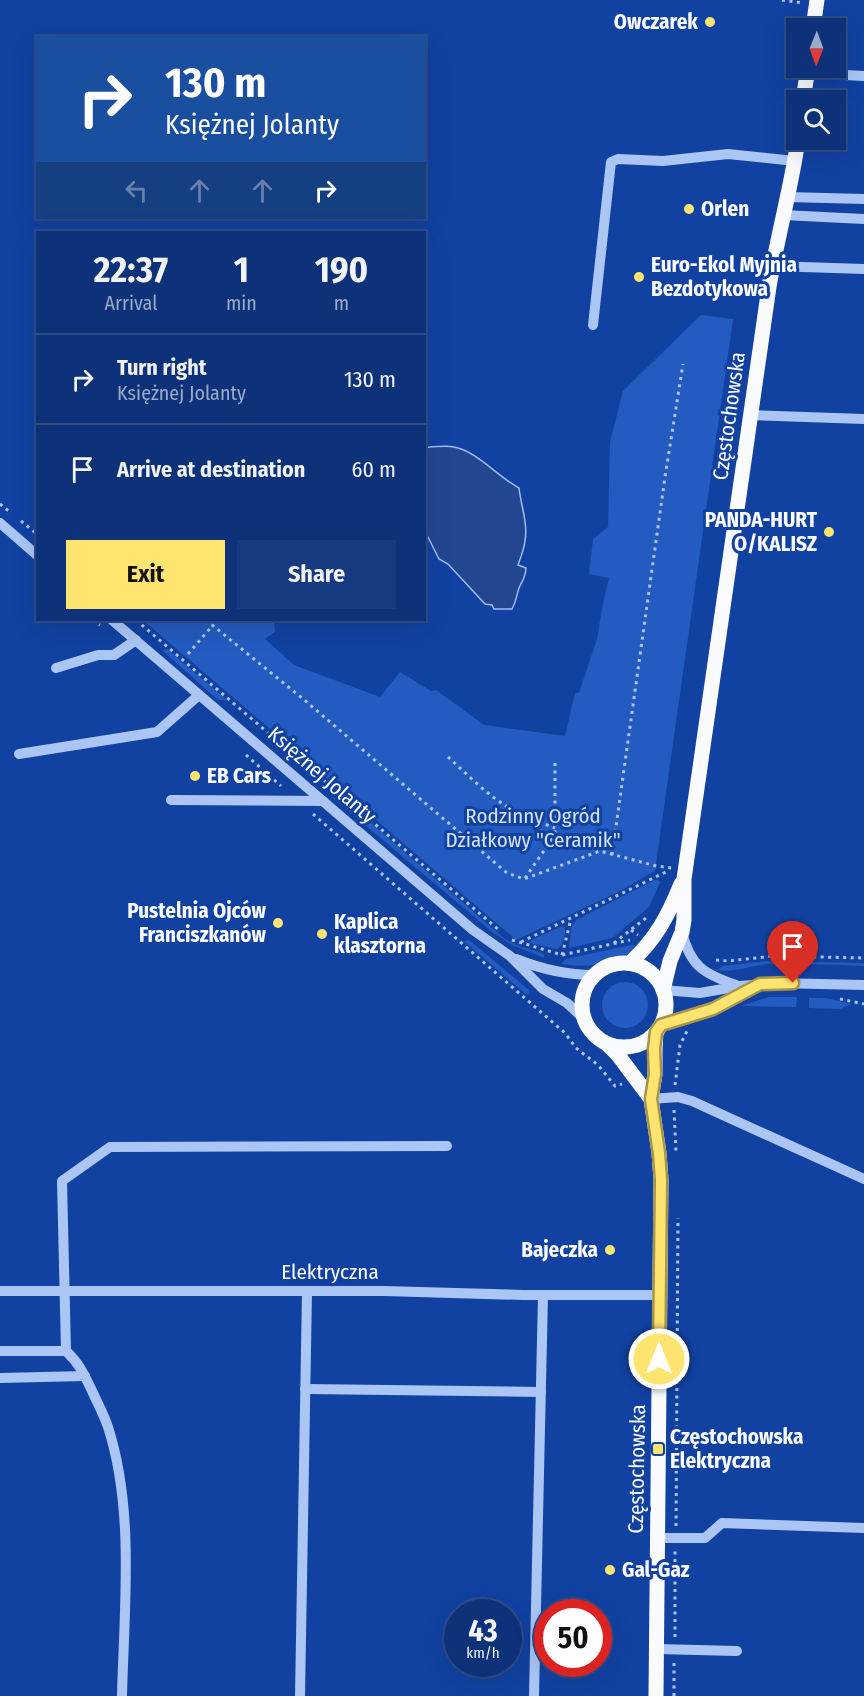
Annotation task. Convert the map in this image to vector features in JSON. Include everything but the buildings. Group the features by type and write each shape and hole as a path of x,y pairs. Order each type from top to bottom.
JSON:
{"main road":[{"path":"814,18 817,0"},
{"name":"Częstochowska","path":"663,990 670,961 682,932 685,874 750,415 772,266 797,150"},
{"name":"Częstochowska","path":"630,963 650,943 662,926 685,874"},
{"path":"630,963 650,972 658,980 666,1004 658,1029 648,1040 639,1045 618,1047 607,1044 589,1030 584,1019 582,1000 584,991 594,975 611,965 630,963"},
{"name":"Częstochowska","path":"656,1696 661,1180 651,1099 655,1074 654,1049 658,1029"},
{"name":"Częstochowska","path":"607,1044 651,1099"}],"street":[{"path":"846,74 864,76"},
{"path":"592,325 611,162 618,159 663,161 728,154 795,161"},
{"path":"787,197 864,200"},
{"path":"783,215 864,219"},
{"path":"772,266 864,269"},
{"path":"750,415 864,419"},
{"path":"0,524 36,554"},
{"name":"Księżnej Jolanty","path":"113,621 473,930 510,956 543,989 567,1003 584,1019"},
{"path":"56,668 98,655 114,655 136,640"},
{"path":"19,754 157,732 199,694"},
{"path":"171,800 323,801"},
{"path":"682,932 688,954 693,962 719,979 740,986"},
{"name":"Księżnej Jolanty","path":"510,956 550,970 575,975 594,975"},
{"path":"663,990 700,993 760,984 864,985"},
{"path":"658,1029 713,1009 760,984"},
{"path":"651,1099 678,1097 692,1101 864,1179"},
{"path":"122,1696 125,1568 121,1489 116,1457 107,1425 85,1376 76,1361 66,1351 62,1181 110,1146 447,1146"},
{"name":"Elektryczna","path":"0,1291 660,1295"},
{"path":"300,1696 307,1292"},
{"path":"534,1696 543,1295"},
{"path":"0,1351 66,1351"},
{"path":"0,1378 85,1376"},
{"path":"305,1389 541,1392"},
{"path":"657,1538 705,1538 722,1523 864,1528"},
{"path":"657,1649 737,1651"}],"path":[{"path":"612,855 683,364"},
{"path":"137,621 507,937 562,955 642,937"},
{"path":"207,621 302,698 507,873 524,879 600,851"},
{"path":"188,654 213,625"},
{"path":"448,758 509,808 555,828"},
{"path":"524,879 555,835 555,763"},
{"path":"555,835 612,855 685,874"},
{"path":"520,943 668,871"},
{"path":"612,944 647,917"},
{"path":"562,955 571,919"},
{"path":"702,969 710,958 718,961 774,956 864,958"},
{"path":"835,998 864,1004"},
{"path":"533,1005 565,1033 583,1054 598,1065 615,1086"}],"green space":[{"name":"Rodzinny Ogród Działkowy \"Ceramik\"","path":"701,315 733,319 655,871 618,892 516,940 144,621 274,621 275,632 265,639 294,665 380,697 400,672 431,691 436,690 484,725 565,736 575,693 579,693 597,639 609,578 589,574 593,539 608,527 610,442 623,391"},
{"path":"165,649 227,700 218,700 163,651"},
{"path":"333,790 505,939 542,953 544,958 512,945 491,931 333,798"},
{"path":"655,880 660,882 649,907 616,935 612,938 569,948 571,928 576,920"},
{"path":"562,926 565,927 564,940 557,949 530,943 532,940"},
{"path":"469,940 530,991 527,995 464,941"},
{"path":"631,945 639,947 621,958 602,964 581,966 561,964 566,959"},
{"path":"767,961 864,963 864,966 769,964 717,970 723,966"},
{"path":"625,982 641,989 648,1005 641,1021 625,1028 609,1021 602,1005 609,989"},
{"path":"769,997 797,997 796,1007 741,1006"},
{"path":"809,998 825,998 852,1004 840,1009 809,1008"}],"shaded area":[{"path":"448,446 463,449 519,488 526,534 518,565 526,568 512,609 494,609 492,605 485,604 448,564 439,559 426,533 426,448"}],"place":[{"name":"Owczarek","path":"710,22"},
{"name":"Orlen","path":"689,209"},
{"name":"Euro-Ekol Myjnia Bezdotykowa","path":"639,277"},
{"name":"PANDA-HURT O/KALISZ","path":"829,532"},
{"name":"EB Cars","path":"195,776"},
{"name":"Pustelnia Ojców Franciszkanów","path":"278,923"},
{"name":"Kaplica klasztorna","path":"322,934"},
{"name":"Bajeczka","path":"610,1250"},
{"name":"Częstochowska Elektryczna","path":"658,1449"},
{"name":"Gal-Gaz","path":"610,1570"}],"route":[{"path":"659,1359 661,1180 651,1099 655,1074 656,1032 661,1025 713,1009 760,984 793,983"}]}
